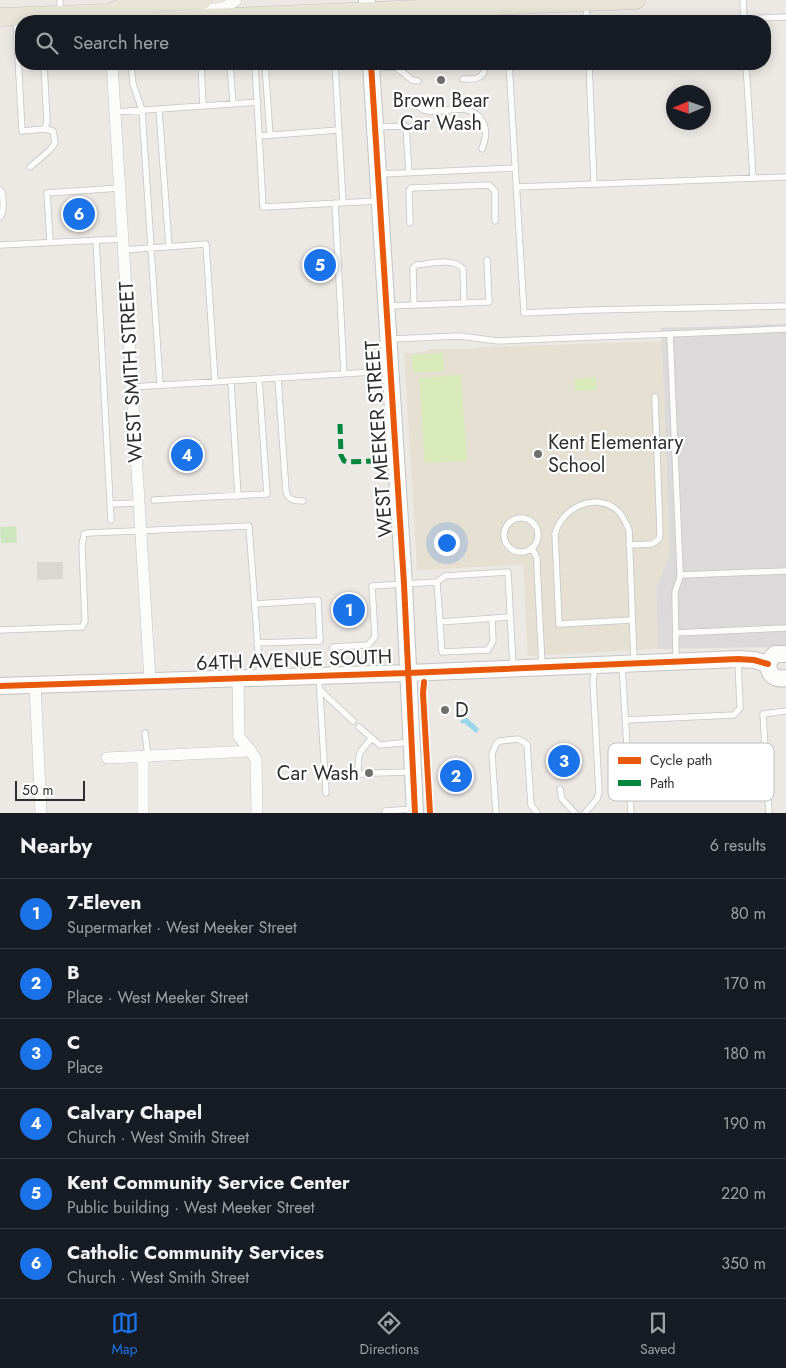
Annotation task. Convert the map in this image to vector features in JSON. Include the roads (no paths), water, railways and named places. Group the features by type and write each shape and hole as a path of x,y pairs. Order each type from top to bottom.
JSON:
{"main road":[{"path":"47,15 60,8 109,11 133,4 203,0"},
{"path":"301,15 367,11 470,14 636,0"}],"street":[{"path":"192,15 197,10 228,7 237,0 249,15"},
{"name":"WEST SMITH STREET","path":"112,70 150,681"},
{"name":"WEST MEEKER STREET","path":"372,70 404,584 415,811"},
{"path":"786,654 775,654 768,664 769,673 772,676 786,679"},
{"name":"64TH AVENUE SOUTH","path":"0,686 238,678 324,680 408,673 738,659 754,660 768,664"},
{"path":"238,678 239,737 256,760 258,812"},
{"path":"35,684 40,813"},
{"path":"107,758 251,751"},
{"path":"143,813 145,756"}],"lane":[{"path":"743,0 744,15"},
{"path":"586,3 587,15"},
{"path":"8,17 22,131 53,130 55,143 50,150 30,167"},
{"path":"771,18 786,17"},
{"path":"44,70 47,121 45,129"},
{"path":"132,70 133,84 142,110 160,385"},
{"path":"201,70 203,106"},
{"path":"230,70 233,104"},
{"path":"255,70 263,207 380,201"},
{"path":"265,70 270,135"},
{"path":"335,70 343,203"},
{"path":"400,70 412,80 418,81"},
{"path":"463,79 480,78 485,70"},
{"path":"509,70 524,313 786,306"},
{"path":"589,70 594,184"},
{"path":"746,70 753,178"},
{"path":"115,112 258,102"},
{"path":"416,105 425,111 464,109 478,114 486,125 486,138 482,149"},
{"path":"159,109 169,247"},
{"path":"375,127 406,126 409,173"},
{"path":"259,136 339,130"},
{"path":"378,174 515,168"},
{"path":"516,187 786,177"},
{"path":"410,223 409,191 411,188 489,184 495,191 495,221"},
{"path":"50,242 47,193 120,188"},
{"path":"0,190 4,207 0,217"},
{"path":"335,203 344,374"},
{"path":"0,245 96,240 151,248 206,244 216,382"},
{"path":"96,240 111,520"},
{"path":"387,306 489,302 487,260"},
{"path":"414,305 413,268 416,265 448,262 461,266 463,269 464,303"},
{"path":"389,340 460,336 498,341 786,329"},
{"path":"670,334 680,575 675,592 676,662"},
{"path":"132,388 391,370"},
{"path":"278,378 287,496 295,501 303,501"},
{"path":"154,500 267,494 259,379"},
{"path":"231,381 238,496"},
{"path":"629,545 652,544 659,538 660,533 655,397"},
{"path":"110,504 139,503"},
{"path":"627,743 628,664 632,620 629,530 625,520 617,510 600,503 576,506 557,524 555,534 559,624 632,620"},
{"path":"524,518 533,523 538,533 532,548 521,552 515,551 506,544 504,533 508,522 513,519 524,518"},
{"path":"0,630 82,627 85,621 82,546 84,534 88,532 250,526 260,678"},
{"path":"532,548 537,565 542,668"},
{"path":"680,575 786,571"},
{"path":"326,793 324,680 332,647 368,645 375,637 372,586 437,582 445,576 508,572 513,669"},
{"path":"437,582 442,652 485,650 490,648 493,641 492,618"},
{"path":"255,604 318,600 320,641 257,643"},
{"path":"440,622 511,617"},
{"path":"676,633 786,628"},
{"path":"626,720 734,715 740,708 738,659"},
{"path":"585,813 597,799 599,792 593,680 595,665"},
{"path":"324,680 353,721"},
{"path":"765,743 763,714 786,711"},
{"path":"359,726 380,745 411,742"},
{"path":"145,733 145,756"},
{"path":"364,774 358,774 358,757 360,751 372,738"},
{"path":"496,813 492,754 500,741 518,739 527,744 531,805 537,813"},
{"path":"375,773 412,772"},
{"path":"560,789 562,799 575,813"},
{"path":"385,813 385,811 415,811"}],"water":[{"path":"465,716 479,729 476,733 460,722"}],"place":[{"name":"Brown Bear Car Wash","path":"441,80"},
{"name":"Catholic Community Services","path":"79,214"},
{"name":"Kent Community Service Center","path":"320,265"},
{"name":"Kent Elementary School","path":"538,454"},
{"name":"Calvary Chapel","path":"187,455"},
{"name":"7-Eleven","path":"349,610"},
{"name":"D","path":"445,710"},
{"name":"C","path":"564,761"},
{"name":"Car Wash","path":"369,773"},
{"name":"B","path":"456,776"}]}
